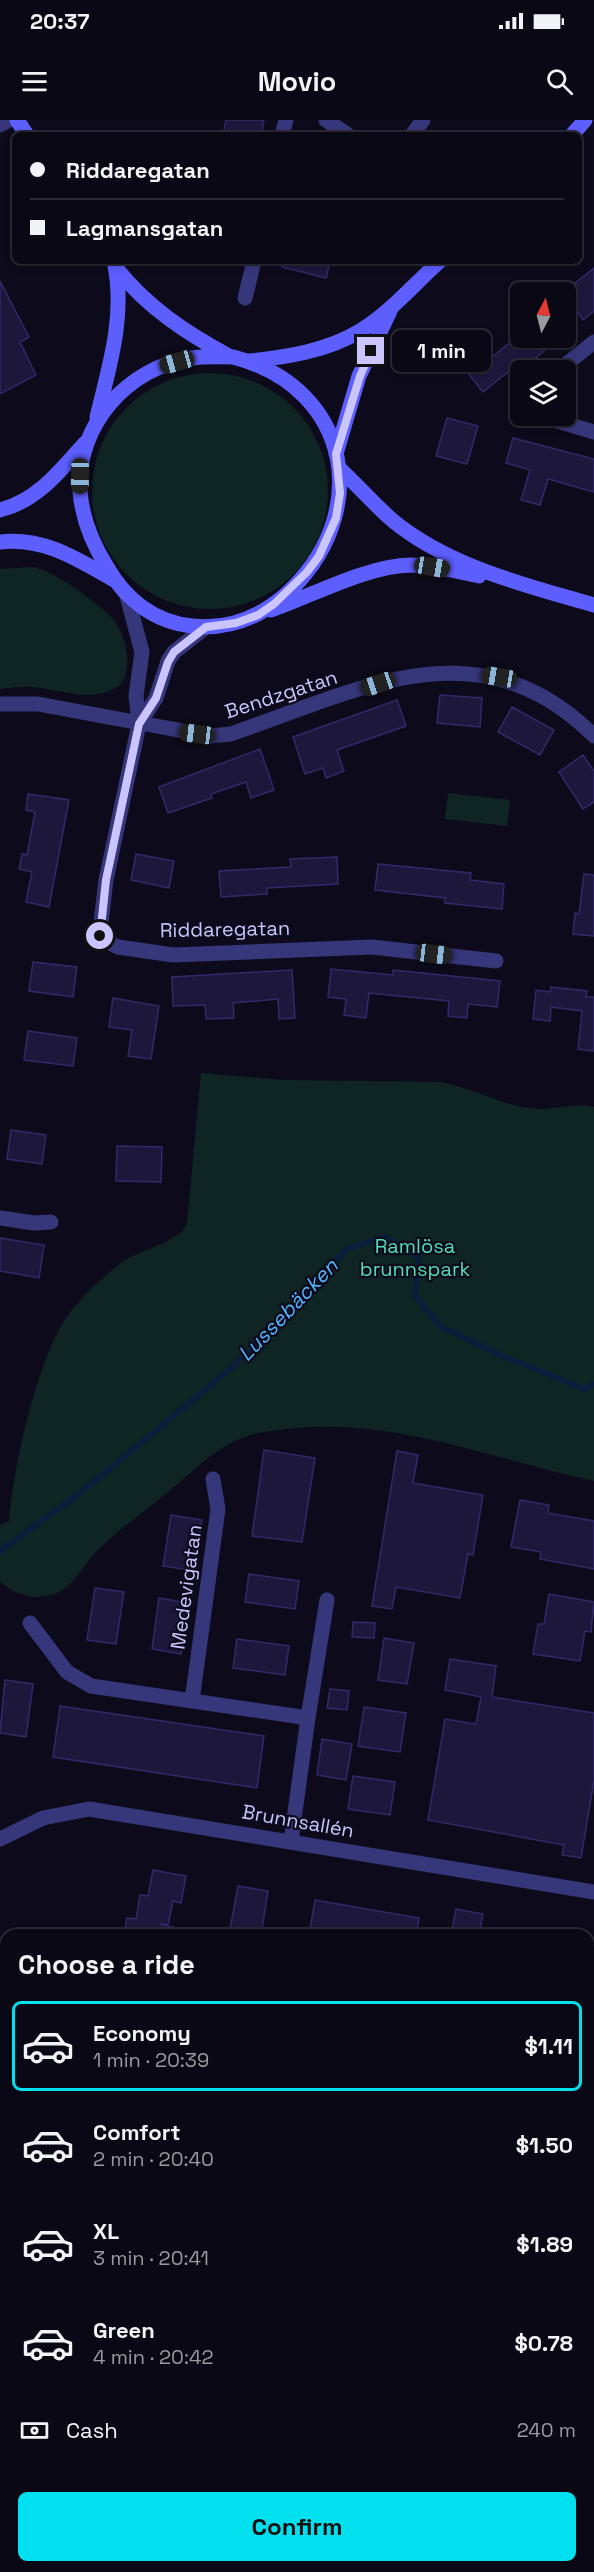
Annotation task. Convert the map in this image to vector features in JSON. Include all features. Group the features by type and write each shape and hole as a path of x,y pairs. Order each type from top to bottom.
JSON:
{"main road":[{"path":"575,132 585,120"},
{"path":"113,264 161,314 194,337 276,375 307,401 325,424 338,461 340,493 336,518 328,539 307,572 274,604 258,615"},
{"path":"113,264 119,300 116,338 94,426 87,441 80,476 82,507 90,537 115,581 127,596 146,610 170,622 206,627 236,623 365,573 391,567 432,567 517,583 594,605"},
{"path":"94,426 120,392 138,378 164,365 190,358 240,359 298,354 332,344 360,331 391,308 437,264"},
{"path":"338,461 360,376 391,308"},
{"path":"0,510 19,504 33,496 87,441"},
{"path":"338,461 391,519 428,545 517,583"},
{"path":"0,542 23,541 59,549 115,581"}],"street":[{"path":"0,125 9,120"},
{"path":"326,120 344,132"},
{"path":"245,298 253,264"},
{"path":"572,360 594,342"},
{"path":"574,426 594,432"},
{"name":"Riddaregatan","path":"127,596 142,652 136,696 139,724 106,880 100,931 104,940 118,947 173,955 372,947 496,962"},
{"name":"Riddaregatan","path":"139,724 156,698 168,662 174,652 206,627"},
{"name":"Bendzgatan","path":"0,704 38,704 210,736 231,734 407,676 440,672 468,672 499,677 545,698 567,711 594,736"},
{"path":"0,1218 34,1223 51,1222"},
{"name":"Medevigatan","path":"192,1701 218,1509 213,1479"},
{"path":"291,1840 327,1600"},
{"path":"30,1623 49,1651 78,1680 91,1686 308,1718"},
{"name":"Brunnsallén","path":"0,1839 43,1818 89,1809 291,1840 482,1875 594,1892"}],"green space":[{"path":"198,373 222,373 244,378 266,387 294,407 308,425 319,446 326,468 328,491 326,514 319,536 308,557 294,575 266,595 244,604 222,609 198,609 176,604 154,595 126,575 106,547 97,525 92,503 92,479 97,457 106,435 126,407 154,387 176,378"},
{"path":"33,567 52,574 75,588 106,612 118,626 125,645 127,666 125,676 114,689 104,693 83,695 32,687 0,689 0,569"},
{"path":"448,793 510,800 507,826 445,819"},
{"name":"Ramlösa brunnspark","path":"201,1073 283,1080 440,1082 529,1108 594,1107 594,1481 409,1435 334,1427 262,1432 231,1443 201,1464 106,1542 70,1584 59,1592 43,1597 28,1596 20,1594 0,1581 0,1525 9,1521 21,1444 28,1416 45,1361 55,1338 77,1304 110,1272 135,1255 174,1237 187,1224"}],"building":[{"path":"226,120 264,120 262,132 224,132"},
{"path":"282,264 329,264 326,278 282,267"},
{"path":"594,268 594,311 583,320 576,310 576,282"},
{"path":"0,281 29,337 20,342 36,375 0,394"},
{"path":"482,343 493,356 510,343 510,348 548,348 533,360 510,360 510,370 483,392 459,362"},
{"path":"447,418 478,426 467,464 436,456"},
{"path":"513,438 594,459 594,492 548,479 540,505 521,500 530,470 506,463"},
{"path":"440,695 482,698 480,727 437,723"},
{"path":"397,700 406,726 337,750 344,771 326,778 323,768 305,774 293,737"},
{"path":"512,707 554,730 540,755 498,732"},
{"path":"260,749 274,790 251,798 246,782 211,794 212,798 168,813 159,787"},
{"path":"583,755 594,771 594,802 583,809 559,772"},
{"path":"28,794 69,800 49,907 26,902 32,872 19,869 22,854 27,855 35,812 26,810"},
{"path":"136,854 174,861 169,888 131,880"},
{"path":"337,857 338,884 267,888 267,894 221,897 219,871 291,867 290,859"},
{"path":"378,864 471,873 470,880 504,884 502,909 445,903 445,898 375,890"},
{"path":"584,874 594,875 594,936 573,934 575,913 579,914"},
{"path":"33,962 77,967 73,997 29,991"},
{"path":"331,969 393,975 393,970 500,981 497,1007 468,1004 467,1018 448,1016 449,1001 369,993 366,1018 344,1015 346,999 328,997"},
{"path":"292,970 295,1018 279,1019 278,999 233,1003 234,1018 206,1019 205,1005 173,1006 172,977"},
{"path":"551,987 587,991 586,997 594,997 594,1051 578,1049 582,1011 551,1007 550,1021 533,1019 536,990 550,992"},
{"path":"113,998 159,1006 151,1059 128,1056 132,1030 109,1027"},
{"path":"28,1031 77,1038 73,1066 24,1060"},
{"path":"11,1130 46,1135 42,1164 7,1159"},
{"path":"117,1146 162,1147 161,1182 116,1181"},
{"path":"0,1238 44,1245 39,1278 0,1271"},
{"path":"264,1450 315,1458 302,1542 252,1536"},
{"path":"397,1451 418,1455 413,1483 483,1495 473,1555 468,1554 460,1598 396,1587 392,1609 372,1606"},
{"path":"520,1500 549,1505 548,1513 594,1521 594,1569 540,1559 541,1552 511,1547"},
{"path":"171,1515 202,1520 194,1571 163,1566"},
{"path":"249,1574 299,1581 295,1609 245,1602"},
{"path":"95,1588 124,1592 116,1644 87,1640"},
{"path":"549,1594 594,1602 591,1632 585,1631 580,1661 533,1654 538,1624 544,1624"},
{"path":"159,1598 189,1603 181,1654 152,1649"},
{"path":"353,1622 375,1623 374,1638 352,1637"},
{"path":"384,1638 414,1643 407,1684 378,1680"},
{"path":"237,1639 289,1646 285,1675 233,1668"},
{"path":"450,1659 496,1666 492,1697 594,1713 594,1780 581,1858 562,1855 564,1845 428,1820 445,1719 476,1724 481,1697 445,1690"},
{"path":"5,1680 33,1684 26,1737 0,1733"},
{"path":"330,1689 349,1691 347,1710 327,1708"},
{"path":"60,1706 264,1736 257,1788 53,1757"},
{"path":"364,1707 406,1713 400,1752 358,1746"},
{"path":"322,1739 352,1744 346,1780 317,1775"},
{"path":"353,1776 395,1782 390,1815 348,1809"},
{"path":"153,1870 186,1876 181,1903 173,1901 168,1925 160,1924 177,1929 125,1929 127,1918 136,1919 140,1895 148,1896"},
{"path":"238,1886 268,1891 262,1929 230,1929"},
{"path":"315,1900 419,1918 417,1929 310,1929"},
{"path":"456,1909 483,1914 480,1929 452,1929"}],"waterway":[{"name":"Lussebäcken","path":"0,1551 80,1493 234,1366 347,1249 384,1236 419,1258 415,1295 440,1326 500,1355 584,1389 594,1384"}],"route":[{"path":"100,936 106,880 139,724 156,698 163,674 174,652 206,627 236,623 258,615 291,589 319,556 336,518 340,493 336,454 360,376 371,351"}]}
